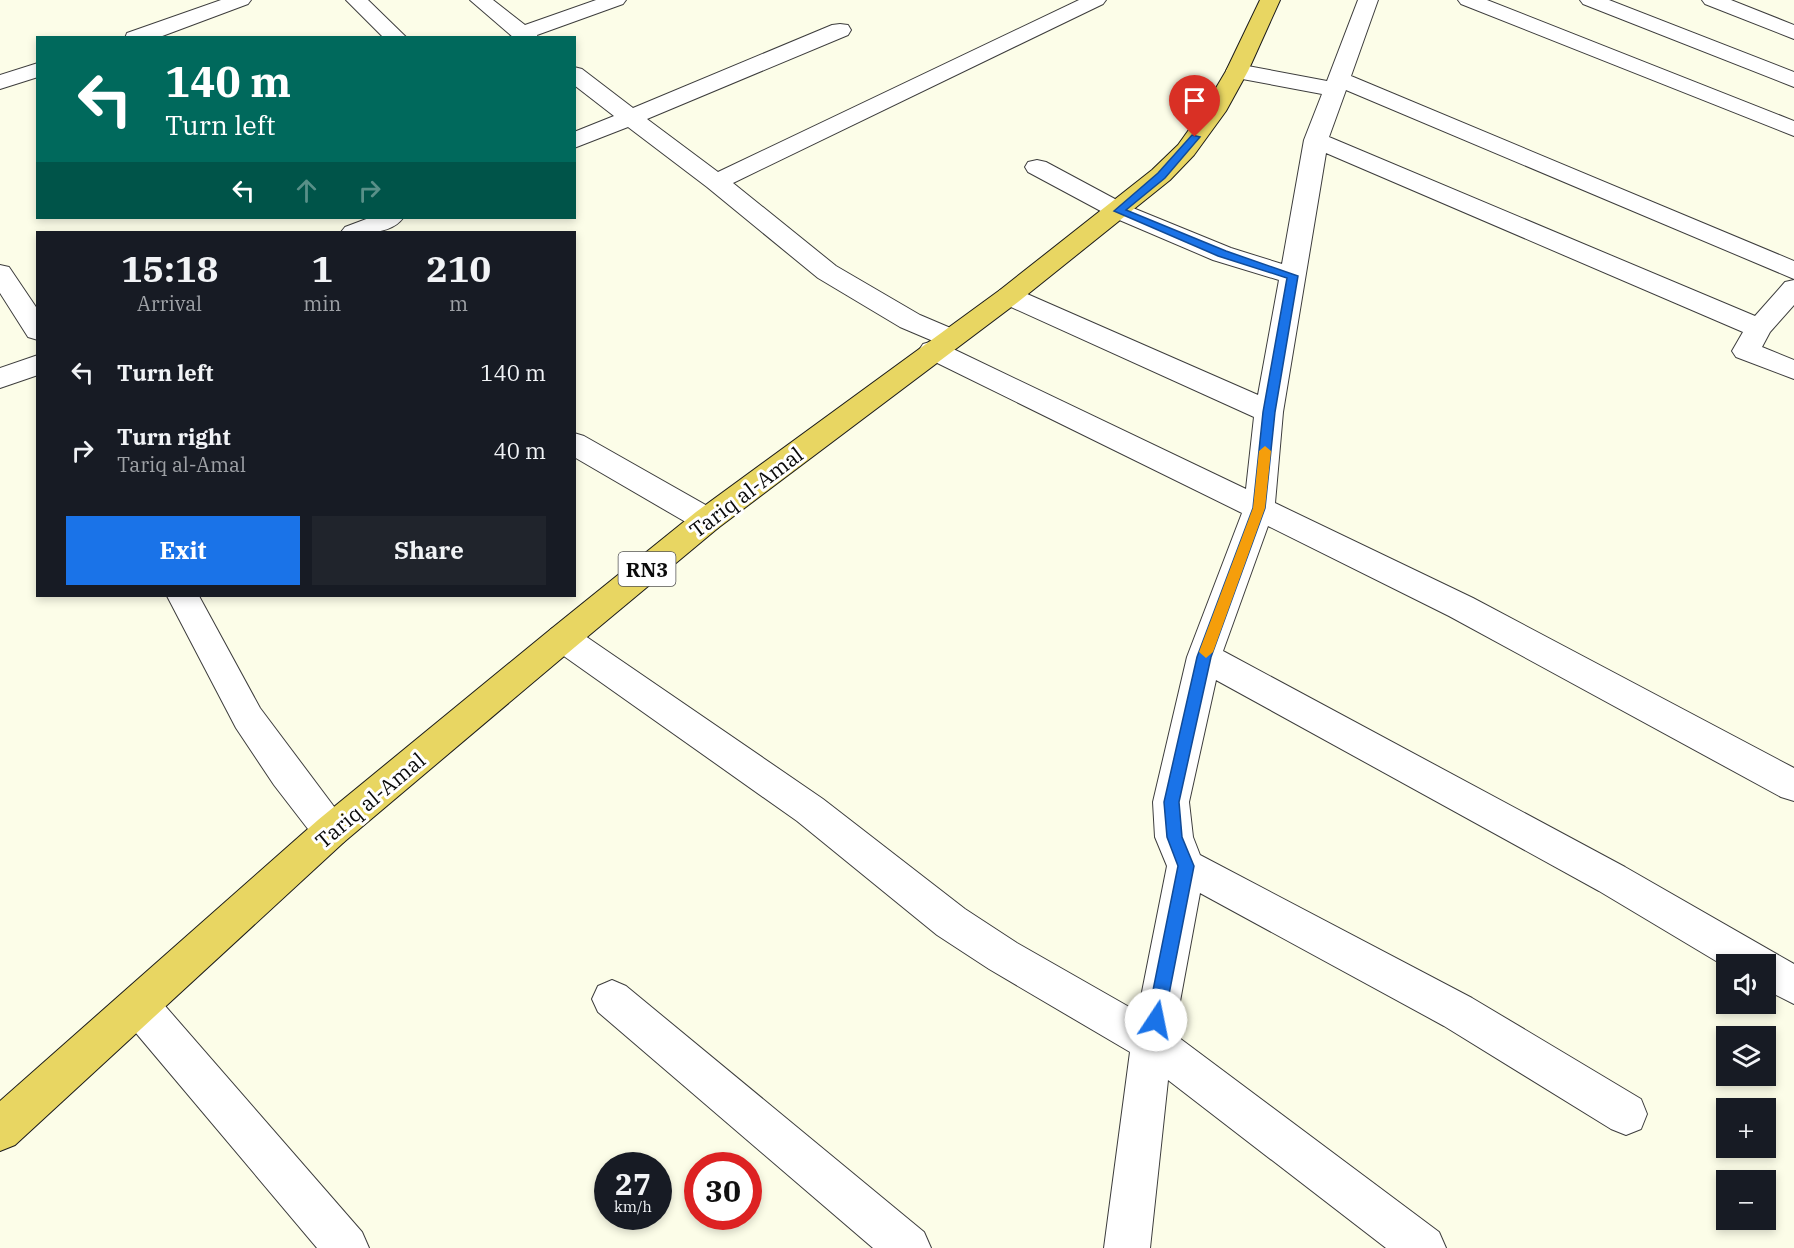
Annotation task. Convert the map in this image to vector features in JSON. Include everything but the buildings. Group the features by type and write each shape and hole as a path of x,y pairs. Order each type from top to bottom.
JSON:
{"highway":[{"name":"Tariq al-Amal","path":"0,1130 140,1006 331,831 563,638 707,520 1009,296 1161,176 1186,150 1214,111 1237,71 1270,0"}],"street":[{"path":"141,36 241,0"},
{"path":"356,0 395,36"},
{"path":"480,0 525,35 616,0"},
{"path":"716,182 1096,0"},
{"path":"1127,1248 1152,1042 1186,866 1174,837 1172,802 1204,657 1259,508 1269,412 1316,140 1368,0"},
{"path":"1468,0 1794,129"},
{"path":"1590,0 1794,80"},
{"path":"1712,0 1794,33"},
{"path":"576,140 840,30"},
{"path":"0,82 36,71"},
{"path":"1237,71 1336,84 1793,273 1746,351 1794,370"},
{"path":"576,76 716,182 827,272 910,321 942,344 1259,508 1461,607 1794,786"},
{"path":"1316,140 1760,328"},
{"path":"1037,167 1119,211 1222,254 1293,276"},
{"path":"357,231 387,219"},
{"path":"1,275 36,328"},
{"path":"1009,296 1269,412"},
{"path":"0,379 36,365"},
{"path":"576,444 707,520"},
{"path":"184,597 248,718 331,831"},
{"path":"563,638 810,810 951,922 1003,956 1152,1042 1423,1248"},
{"path":"1204,657 1612,879 1741,954"},
{"path":"1186,866 1458,1012 1626,1114"},
{"path":"1776,975 1794,985"},
{"path":"612,999 908,1248"},
{"path":"140,1006 346,1248"}],"slow traffic":[{"path":"1206,652 1259,508 1265,451"}],"route":[{"path":"1156,1020 1186,866 1174,837 1172,802 1204,657 1259,508 1269,412 1293,276 1222,254 1119,211 1161,176 1195,137"}]}
